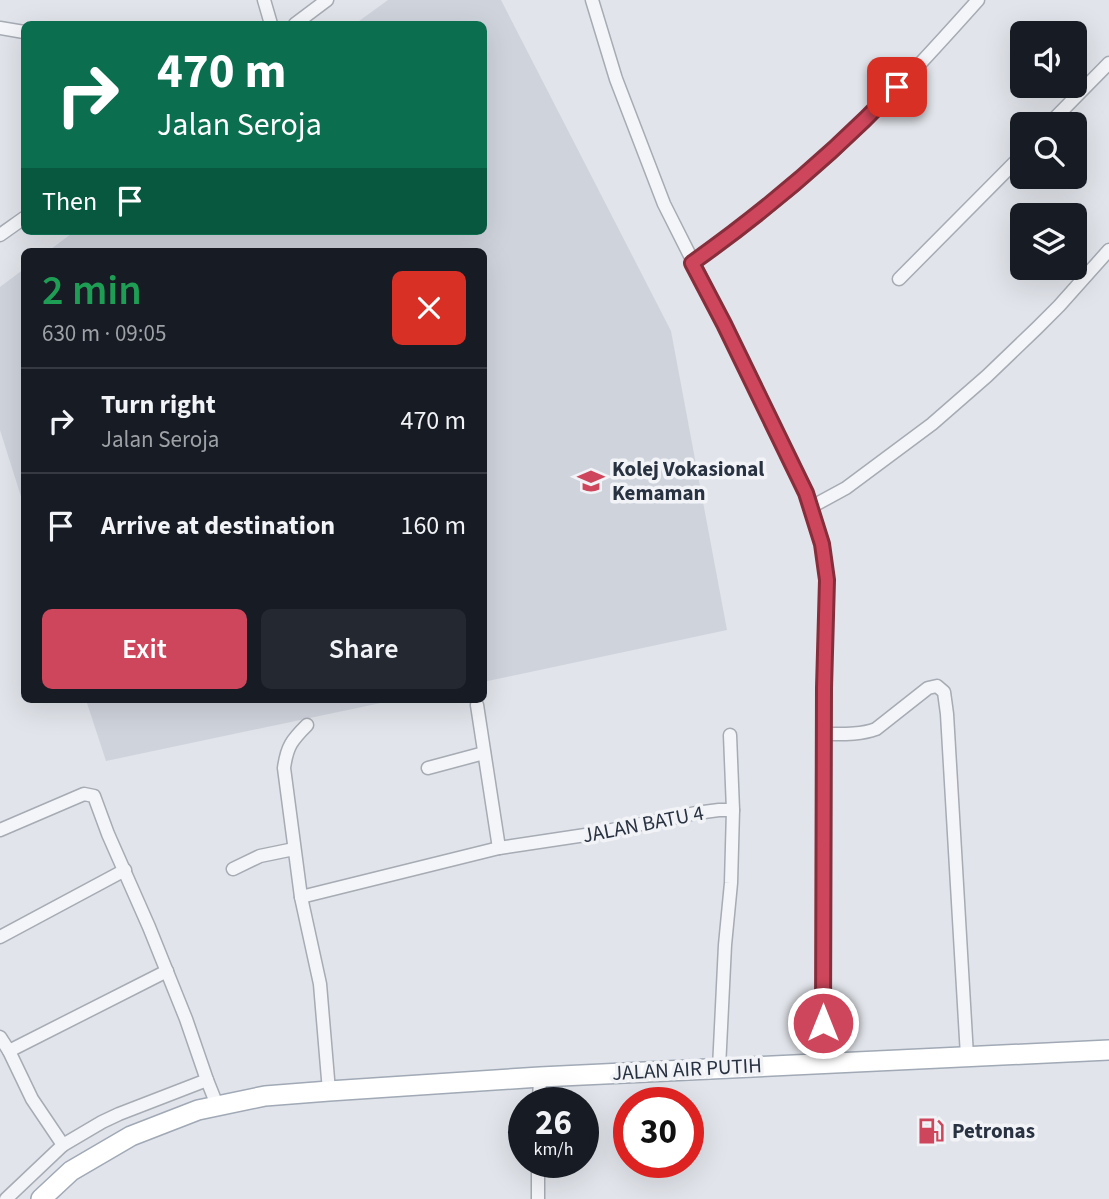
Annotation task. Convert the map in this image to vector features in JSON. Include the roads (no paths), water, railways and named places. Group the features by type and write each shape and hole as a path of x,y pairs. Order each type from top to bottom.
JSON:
{"main road":[{"name":"JALAN AIR PUTIH","path":"41,1199 71,1171 122,1141 170,1119 217,1105 265,1096 540,1077 1109,1050"}],"street":[{"path":"264,0 270,21"},
{"path":"299,21 327,0"},
{"path":"592,0 616,79 664,204 806,493 822,544 827,580 823,1064"},
{"path":"692,263 733,234 817,166 866,120 978,0"},
{"path":"0,28 21,32"},
{"path":"1061,112 1109,63"},
{"path":"899,279 1010,167"},
{"path":"0,235 21,220"},
{"path":"811,507 846,488 932,424 1038,328 1109,250"},
{"path":"824,734 871,731 928,688 937,686 944,692 967,1056"},
{"path":"477,705 499,848"},
{"path":"307,726 291,741 284,768 301,897 320,985 329,1091"},
{"path":"730,734 733,810"},
{"path":"428,768 484,753"},
{"path":"0,830 85,794 94,796 167,971 217,1105"},
{"name":"JALAN BATU 4","path":"301,897 499,848 592,834 696,813 733,810 719,1068"},
{"path":"233,869 260,856 294,849"},
{"path":"0,937 125,870"},
{"path":"9,1051 167,971"},
{"path":"0,1037 32,1100 63,1145"},
{"path":"540,1077 540,1087"},
{"path":"13,1196 63,1145 119,1114 207,1080"},
{"path":"538,1178 538,1199"}],"place":[{"name":"Kolej Vokasional Kemaman","path":"591,481"},
{"name":"Petronas","path":"931,1131"}]}
